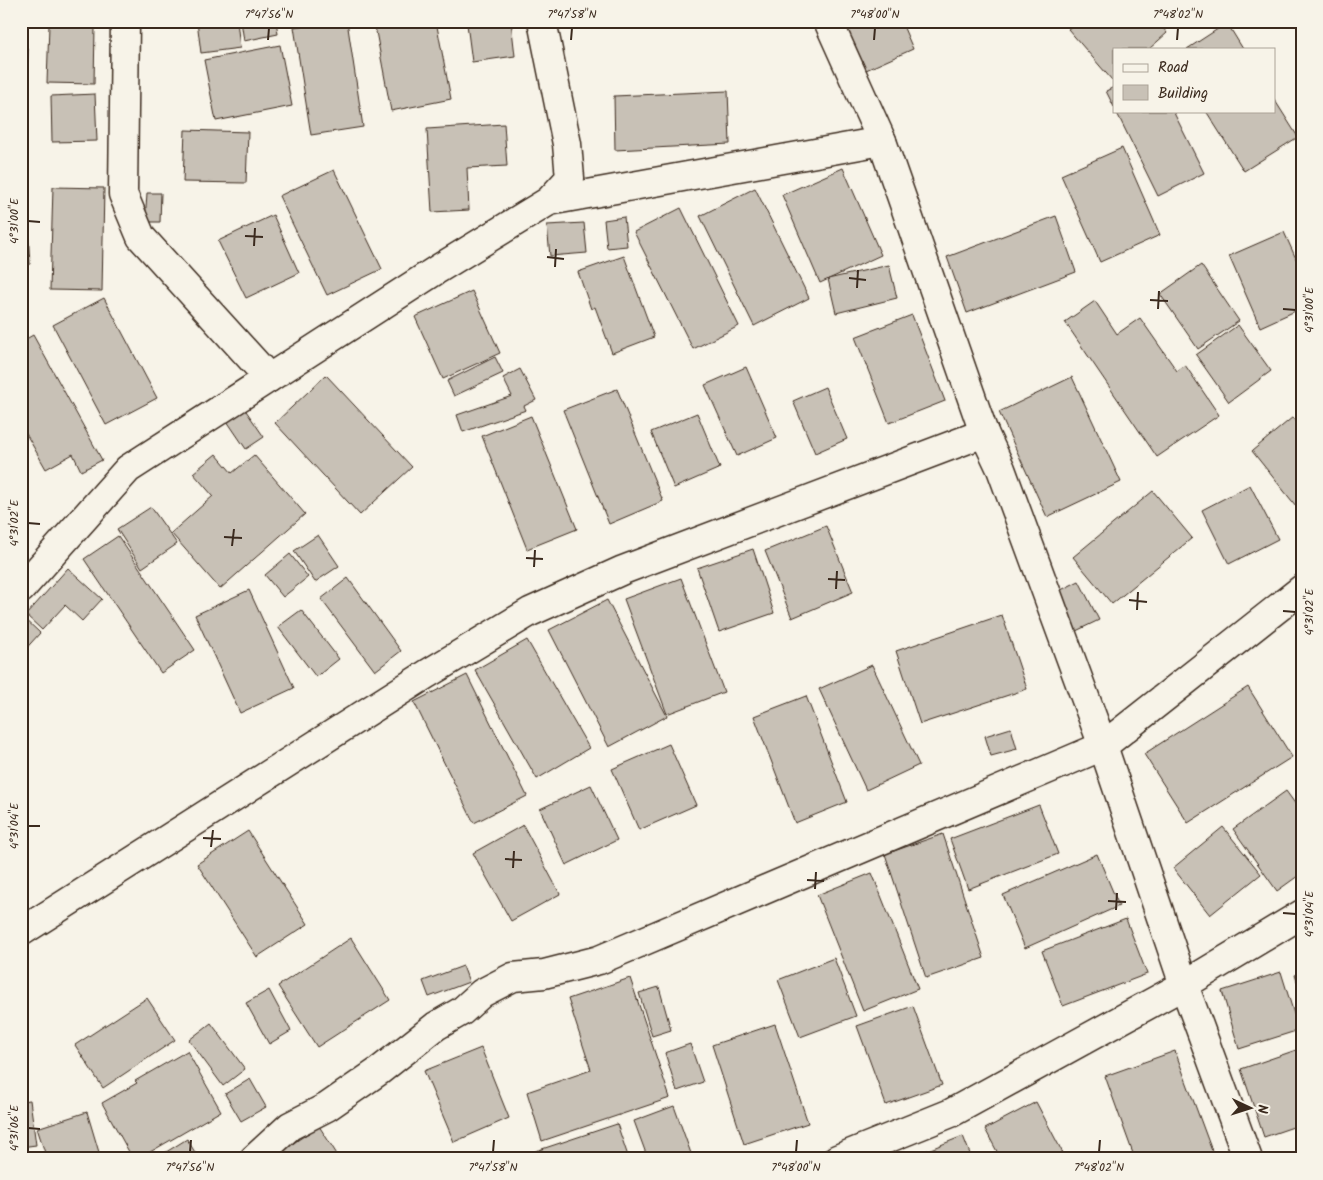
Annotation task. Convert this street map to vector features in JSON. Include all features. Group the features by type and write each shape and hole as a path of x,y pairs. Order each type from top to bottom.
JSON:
{"street":[{"path":"125,21 123,194 141,237 269,378"},
{"path":"21,589 128,469 430,274 549,200 570,178 567,144 542,21"},
{"path":"828,21 882,141 984,433 1001,469 1103,746 1184,985 1248,1159"},
{"path":"549,200 882,141"},
{"path":"21,932 427,674 530,612 622,570 984,433"},
{"path":"254,1159 290,1126 327,1107 379,1071 436,1026 462,1011 482,993 513,976 544,974 599,960 1103,746 1302,589"},
{"path":"837,1159 951,1113 1184,985 1302,914"}],"building":[{"path":"197,21 237,21 240,48 201,53"},
{"path":"241,21 276,21 278,34 244,41"},
{"path":"331,21 347,21 363,127 311,135 294,27"},
{"path":"374,21 436,21 451,99 391,111"},
{"path":"486,21 511,21 515,56 472,62 467,24"},
{"path":"844,21 901,21 913,49 866,70"},
{"path":"1078,21 1157,21 1167,33 1150,48 1113,48 1112,80 1068,29"},
{"path":"1227,23 1242,48 1189,48"},
{"path":"49,25 95,26 94,84 47,83"},
{"path":"280,45 292,106 216,121 204,60"},
{"path":"21,49 28,49 25,138 21,138"},
{"path":"1113,88 1113,105 1106,91"},
{"path":"728,91 730,144 615,150 614,96"},
{"path":"95,94 97,141 52,142 51,96"},
{"path":"1276,102 1298,137 1244,171 1207,112 1276,112"},
{"path":"1116,112 1174,112 1204,173 1158,196"},
{"path":"504,124 507,166 467,168 469,210 432,212 427,129"},
{"path":"185,130 248,132 246,183 183,182"},
{"path":"1122,148 1160,235 1100,262 1061,175"},
{"path":"843,168 881,255 820,283 782,195"},
{"path":"334,170 382,269 327,295 279,196"},
{"path":"53,187 104,188 102,291 50,290"},
{"path":"755,188 809,298 754,326 700,216"},
{"path":"147,193 161,193 160,222 145,222"},
{"path":"681,208 739,326 693,349 634,232"},
{"path":"21,211 27,211 30,264 21,265"},
{"path":"273,215 299,273 246,298 218,241"},
{"path":"1056,216 1076,272 967,313 947,257"},
{"path":"624,217 627,246 607,248 604,220"},
{"path":"584,223 587,253 550,256 547,225"},
{"path":"1284,232 1302,272 1302,308 1260,327 1229,256"},
{"path":"624,256 654,337 612,353 595,307 591,309 578,272"},
{"path":"889,265 897,298 836,313 828,279"},
{"path":"1201,265 1239,321 1198,349 1160,294"},
{"path":"472,291 500,353 443,379 415,317"},
{"path":"104,298 157,398 106,425 53,325"},
{"path":"1095,301 1117,334 1140,318 1177,371 1185,365 1219,415 1157,457 1065,322"},
{"path":"912,315 945,401 889,423 855,337"},
{"path":"1238,325 1271,371 1229,402 1196,355"},
{"path":"33,335 102,460 81,471 73,454 46,469 21,425 21,342"},
{"path":"495,357 503,373 454,396 447,381"},
{"path":"746,367 777,438 737,456 705,385"},
{"path":"520,369 536,400 524,406 526,410 463,432 457,415 512,396 503,378"},
{"path":"326,375 412,467 360,515 275,423"},
{"path":"1072,377 1121,482 1047,517 999,412"},
{"path":"825,387 847,439 815,453 793,401"},
{"path":"617,389 663,501 609,524 563,410"},
{"path":"244,408 264,437 246,449 227,421"},
{"path":"697,413 720,468 674,488 651,432"},
{"path":"531,416 577,529 527,549 482,436"},
{"path":"1293,417 1302,429 1302,501 1296,506 1252,451"},
{"path":"216,454 232,473 254,455 305,514 220,589 171,533 213,496 193,473"},
{"path":"1250,485 1278,539 1229,564 1202,510"},
{"path":"1153,491 1192,538 1112,604 1073,557"},
{"path":"151,507 177,544 142,568 117,529"},
{"path":"826,526 853,592 792,618 765,551"},
{"path":"318,535 339,566 315,582 294,551"},
{"path":"118,536 195,650 161,673 84,559"},
{"path":"753,549 774,613 719,632 697,568"},
{"path":"290,554 308,577 283,597 265,575"},
{"path":"68,568 102,599 82,621 65,605 42,630 26,615"},
{"path":"348,578 401,651 375,671 321,599"},
{"path":"681,578 724,692 667,714 624,599"},
{"path":"1079,581 1099,620 1076,631 1057,592"},
{"path":"249,590 294,688 240,713 195,615"},
{"path":"607,600 667,716 609,747 549,630"},
{"path":"301,610 339,659 316,677 278,627"},
{"path":"21,615 40,633 21,654"},
{"path":"1002,615 1027,689 920,724 896,651"},
{"path":"527,640 589,748 537,779 475,670"},
{"path":"872,665 919,765 866,790 819,689"},
{"path":"467,675 527,796 474,823 414,702"},
{"path":"1248,687 1292,757 1188,823 1144,754"},
{"path":"806,696 847,802 795,823 754,716"},
{"path":"1011,728 1017,749 991,756 985,736"},
{"path":"669,744 696,805 639,830 612,769"},
{"path":"591,785 617,840 566,865 540,809"},
{"path":"1286,791 1302,813 1302,873 1277,891 1233,829"},
{"path":"1039,805 1058,854 968,889 950,839"},
{"path":"523,825 560,894 511,921 473,853"},
{"path":"1223,827 1261,874 1210,915 1173,868"},
{"path":"248,831 308,924 257,957 197,864"},
{"path":"943,834 984,958 926,978 885,854"},
{"path":"1097,854 1119,906 1025,948 1003,895"},
{"path":"872,873 918,989 863,1011 817,895"},
{"path":"1126,919 1147,974 1063,1006 1042,951"},
{"path":"351,938 390,1000 317,1047 278,986"},
{"path":"834,958 856,1016 800,1037 778,980"},
{"path":"463,966 469,982 429,997 423,981"},
{"path":"1281,972 1299,1030 1239,1049 1222,991"},
{"path":"1302,973 1302,998 1295,975"},
{"path":"630,978 670,1098 542,1141 527,1092 591,1070 568,999"},
{"path":"659,987 671,1030 652,1036 639,993"},
{"path":"269,990 291,1031 269,1044 246,1003"},
{"path":"147,998 175,1040 103,1088 75,1045"},
{"path":"913,1006 942,1085 886,1105 857,1026"},
{"path":"211,1023 245,1069 223,1086 189,1040"},
{"path":"775,1024 808,1123 744,1144 712,1045"},
{"path":"690,1044 703,1082 677,1091 665,1053"},
{"path":"481,1048 509,1118 454,1142 424,1071"},
{"path":"1302,1048 1302,1124 1264,1137 1241,1069"},
{"path":"187,1051 221,1111 138,1159 133,1159 102,1103 137,1083 135,1081"},
{"path":"1175,1051 1215,1159 1135,1159 1105,1076"},
{"path":"250,1079 266,1107 241,1121 225,1094"},
{"path":"30,1100 36,1145 21,1147 21,1101"},
{"path":"1036,1102 1066,1159 1001,1159 985,1129"},
{"path":"674,1106 693,1159 648,1159 634,1121"},
{"path":"87,1112 101,1159 47,1159 37,1128"},
{"path":"617,1124 629,1159 529,1159 527,1154"},
{"path":"319,1126 340,1159 271,1159 271,1158"},
{"path":"963,1136 972,1159 908,1159 908,1158"},
{"path":"187,1139 199,1159 155,1159"}]}
